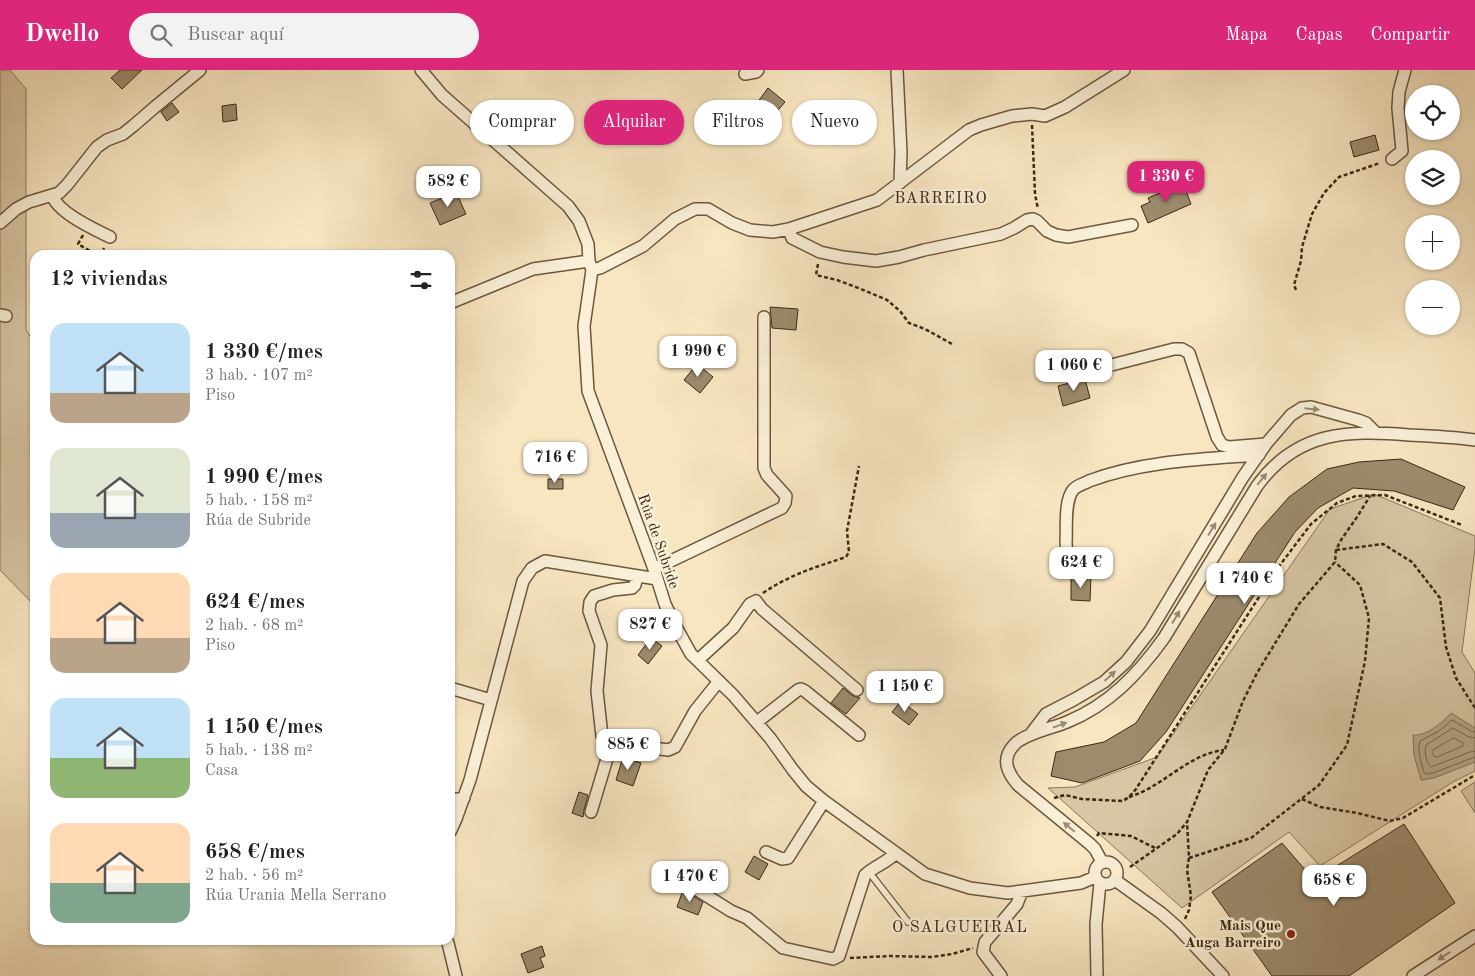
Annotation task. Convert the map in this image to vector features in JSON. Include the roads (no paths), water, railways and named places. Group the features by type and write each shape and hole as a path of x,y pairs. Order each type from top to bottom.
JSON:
{"street":[{"path":"0,223 16,209 29,202 59,193 98,146 107,140 123,134 200,70"},
{"name":"Rúa de Subride","path":"421,70 442,95 568,206 579,221 588,244 590,266 584,326 588,392 665,604 691,654 757,722 806,786 925,874 970,888 1008,893 1098,880"},
{"path":"745,74 758,70"},
{"path":"897,70 901,152 900,183"},
{"path":"455,302 533,269 590,266 600,268 643,246 671,222 695,209 708,209 732,223 750,230 774,232 789,229 877,200 969,130 981,124 1012,116 1032,114 1046,116 1065,107 1124,70"},
{"path":"1392,159 1402,151 1398,108 1399,92 1406,70"},
{"path":"52,194 58,203 81,223 110,237"},
{"path":"789,229 792,238 820,252 876,261 1000,234 1027,220 1033,219 1047,231 1068,237 1132,225"},
{"path":"455,822 470,780 523,581 532,568 545,561 637,576 655,574 782,508 786,496 767,475 764,468 764,317"},
{"path":"1088,371 1174,349 1182,349 1189,353 1216,437 1222,444 1229,447 1266,444"},
{"path":"1030,735 1046,714 1104,682 1126,662 1150,631 1243,477 1266,444 1290,415 1302,408 1311,408 1366,423 1375,432"},
{"path":"1102,862 1090,844 1018,785 1011,777 1006,766 1008,755 1015,743 1030,735 1068,722 1097,707 1128,682 1147,662 1164,638 1249,497 1264,476 1296,449 1326,437 1355,432 1475,440"},
{"path":"1083,572 1075,570 1071,566 1066,550 1069,495 1077,486 1135,468 1184,461 1259,455"},
{"path":"591,812 609,752 609,745 602,736 597,690 600,645 589,611 590,602 594,596 613,590 632,588 635,585 637,576"},
{"path":"698,660 733,628 750,604 756,601 762,609 857,690"},
{"path":"652,748 668,750 675,746 695,711 719,681"},
{"path":"455,689 491,700"},
{"path":"757,722 800,690 805,691 859,735"},
{"path":"455,799 464,798"},
{"path":"766,852 782,859 788,858 824,801"},
{"path":"680,879 731,911 747,918 783,948 834,959 839,956 865,875 887,862 896,854"},
{"path":"1097,976 1096,924 1098,880 1095,871 1102,862 1113,864 1117,869 1117,875 1110,883 1105,884 1098,880"},
{"path":"1114,880 1161,913 1177,927 1223,976"},
{"path":"1001,976 983,952 984,942 1017,904 1022,891"},
{"path":"1413,976 1475,936"},
{"path":"448,945 456,976"}],"lane":[{"path":"869,872 908,922"}],"water":[{"path":"1451,713 1475,728 1475,762 1434,778 1421,780 1414,755 1413,735 1429,731 1439,725"}],"place":[{"name":"Mais Que Auga Barreiro","path":"1291,934"}],"district":[{"name":"BARREIRO","path":"941,197"},
{"name":"O SALGUEIRAL","path":"960,926"}]}
